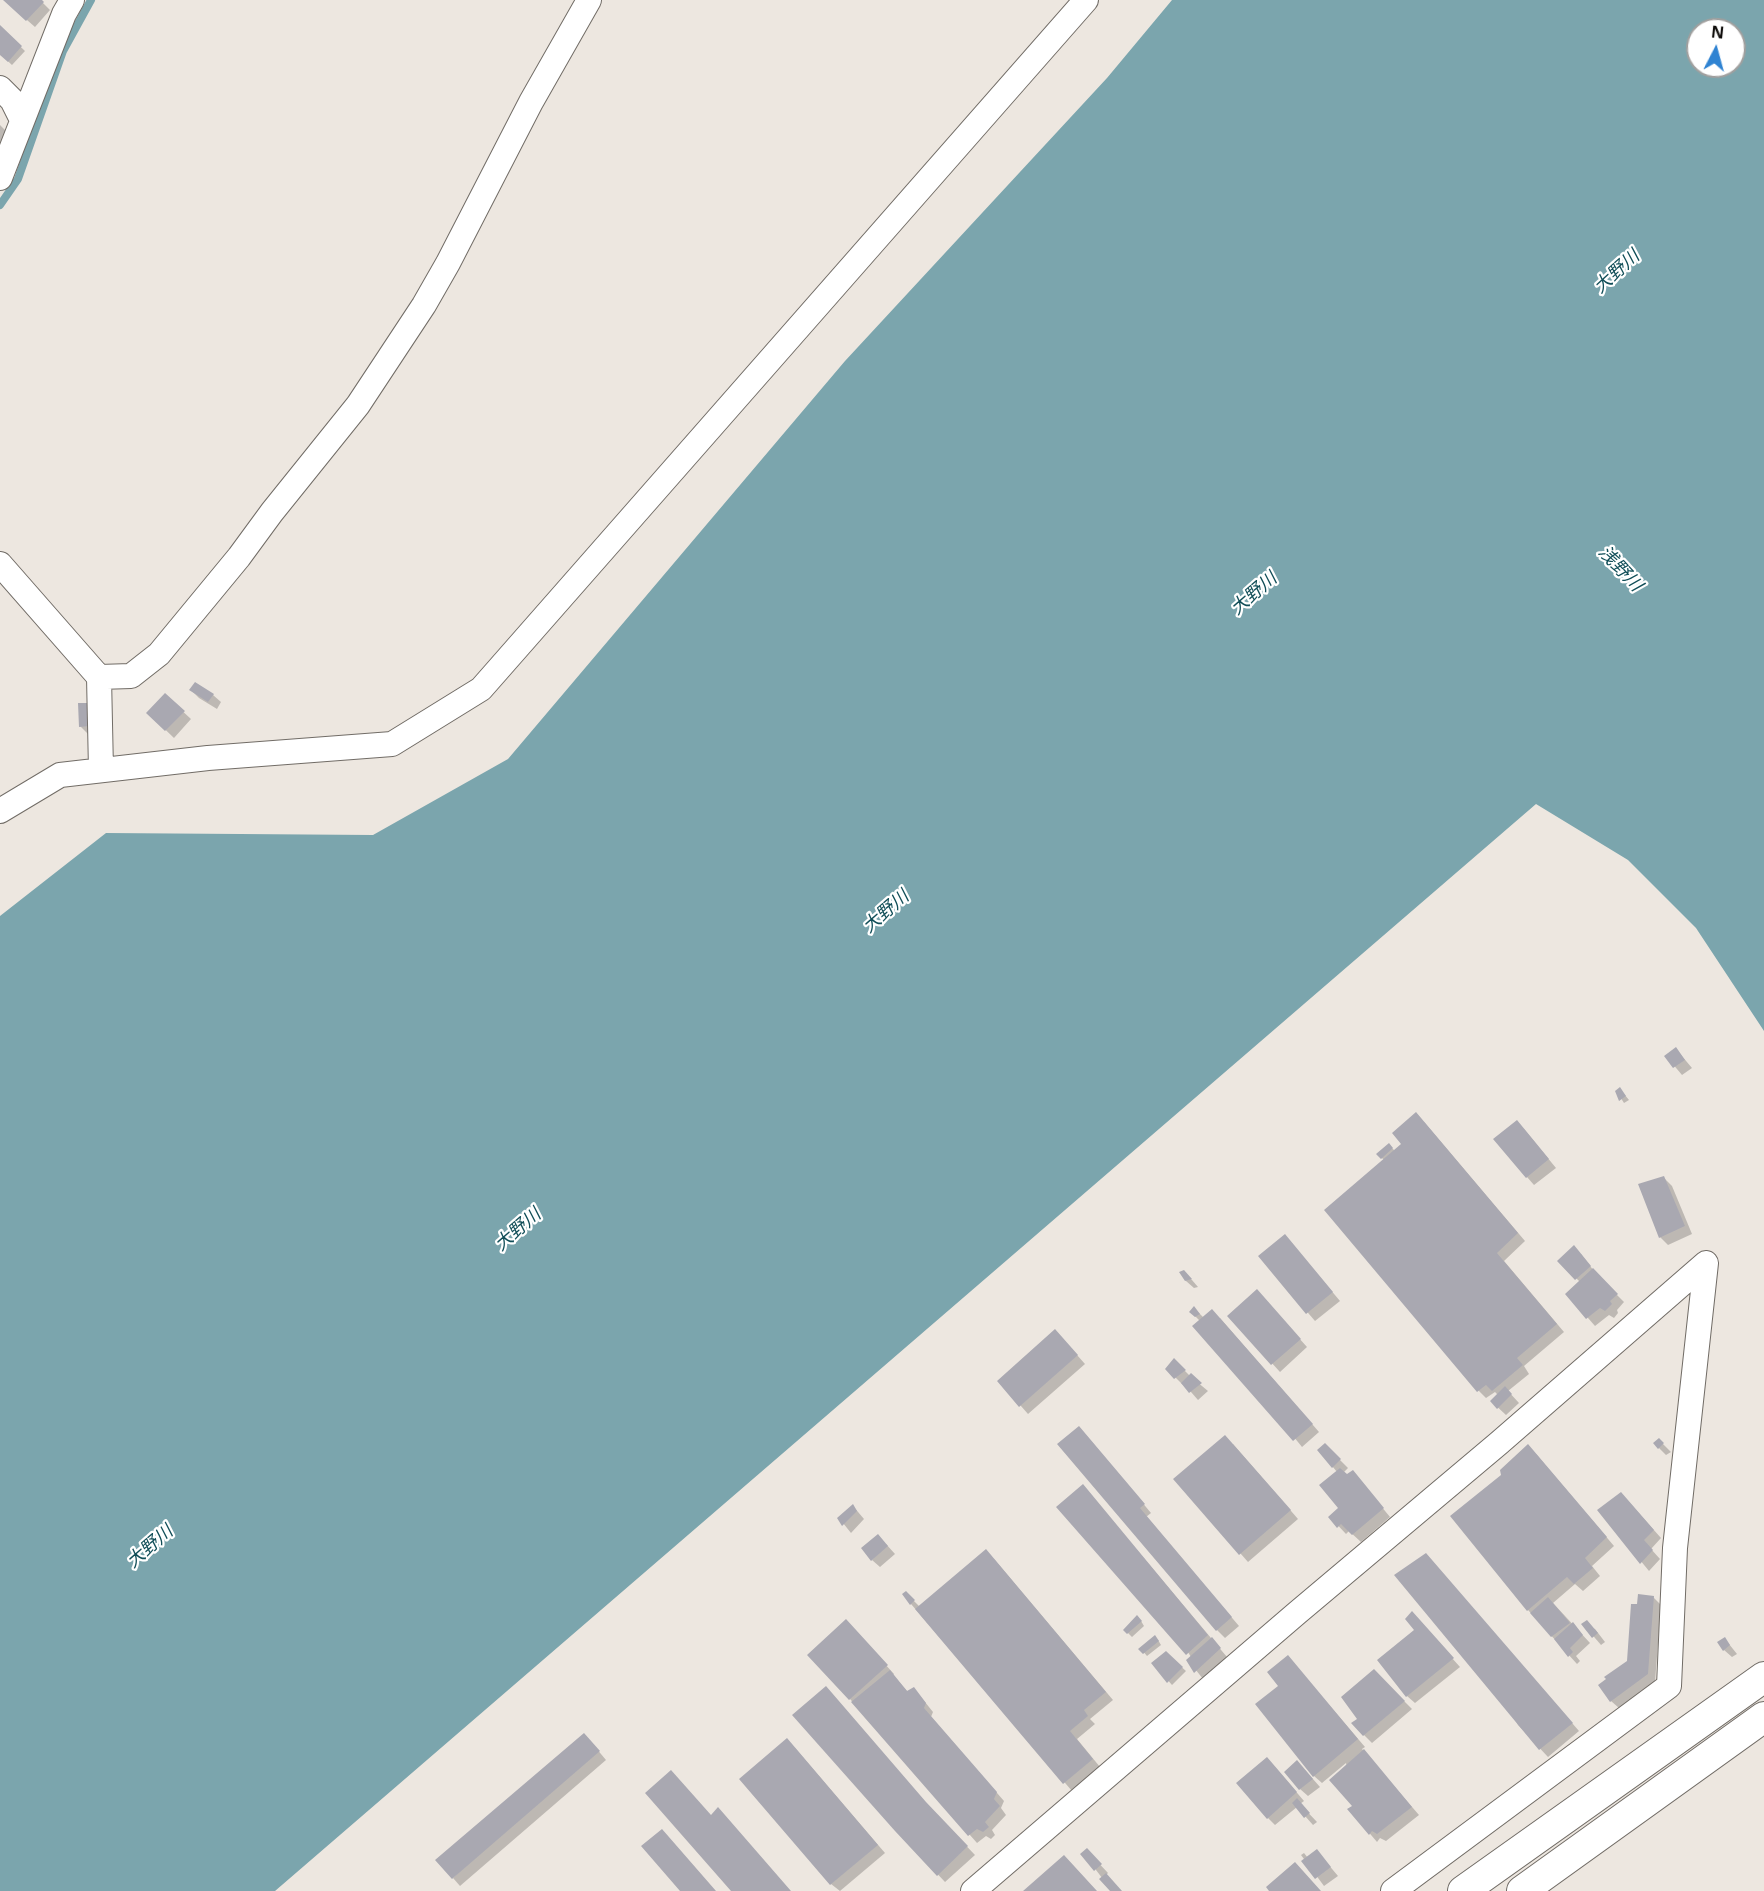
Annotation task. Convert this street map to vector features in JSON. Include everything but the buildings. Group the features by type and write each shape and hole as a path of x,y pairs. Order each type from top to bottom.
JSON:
{"street":[{"path":"0,178 64,14 72,0"},
{"path":"99,677 131,676 159,654 239,557 358,405 424,305 448,263 483,192 589,0"},
{"path":"0,811 60,775 208,758 392,744 481,689 1086,0"},
{"path":"0,88 12,100 22,120"},
{"path":"0,564 99,677 101,770"},
{"path":"973,1891 1706,1263 1675,1548 1669,1686 1393,1891"},
{"path":"1463,1891 1764,1677"},
{"path":"1522,1891 1764,1717"}],"water":[{"path":"1172,0 1764,0 1764,1031 1696,928 1628,860 1536,804 275,1891 0,1891 0,916 106,833 373,835 508,759 845,361 1107,78"}],"waterway":[{"path":"0,205 18,179 63,51 91,0"}],"water label":[{"name":"大野川","path":"1617,272"},
{"name":"浅野川","path":"1620,569"},
{"name":"大野川","path":"1254,594"},
{"name":"大野川","path":"886,912"},
{"name":"大野川","path":"518,1230"},
{"name":"大野川","path":"150,1547"}]}
